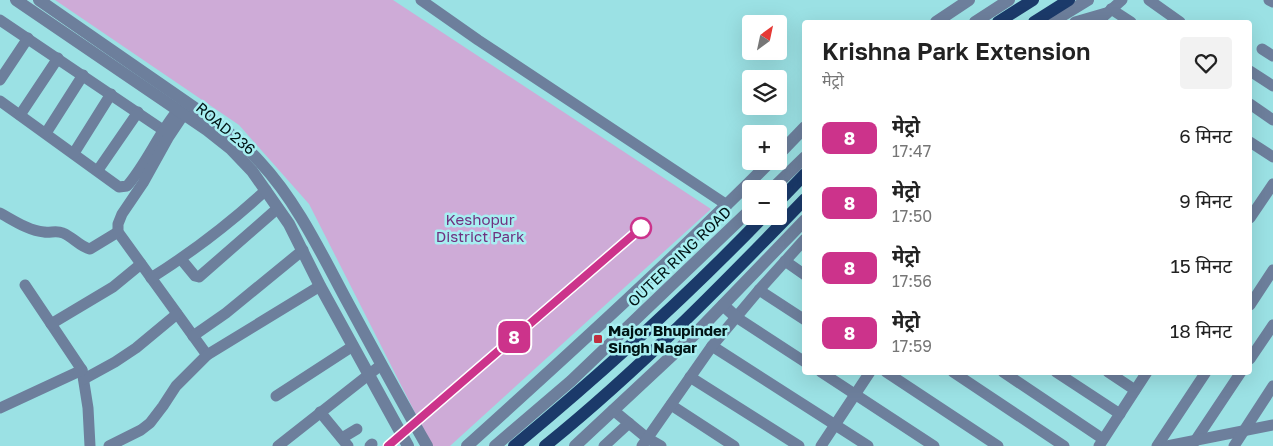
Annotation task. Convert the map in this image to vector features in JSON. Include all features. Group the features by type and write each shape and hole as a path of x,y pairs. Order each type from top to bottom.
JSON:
{"main road":[{"path":"1001,20 1034,0"},
{"path":"1037,20 1069,0"},
{"path":"787,193 802,177"},
{"path":"545,446 591,409 725,282 802,202"},
{"name":"OUTER RING ROAD","path":"511,443 578,394 712,269 755,225"}],"street":[{"name":"ROAD 236","path":"16,0 181,112 231,149 252,172 278,208 303,250 320,286 408,446"},
{"path":"39,0 218,124 244,145 276,180 317,245 427,446"},
{"path":"421,0 478,40 727,205"},
{"path":"939,20 969,0"},
{"path":"978,20 1009,0"},
{"path":"1055,20 1088,0"},
{"path":"1101,20 1122,0"},
{"path":"1149,0 1177,20"},
{"path":"1269,0 1273,2"},
{"path":"1081,20 1109,11 1127,20"},
{"path":"0,20 163,130"},
{"path":"0,80 28,38"},
{"path":"1262,49 1273,56"},
{"path":"20,115 58,58"},
{"path":"1252,71 1273,86"},
{"path":"46,133 83,75"},
{"path":"74,153 111,94"},
{"path":"0,101 119,187 127,186 140,172 163,130 181,112"},
{"path":"1252,105 1273,120"},
{"path":"98,170 138,112"},
{"path":"181,112 143,183 122,214 118,224 118,232 207,355"},
{"path":"787,146 802,130"},
{"path":"1252,143 1273,157"},
{"path":"781,180 802,160"},
{"path":"467,446 523,396 762,170"},
{"path":"1252,213 1273,184"},
{"path":"151,278 226,226 266,190"},
{"path":"181,259 195,276 199,277 278,208"},
{"path":"0,213 37,231 46,233 57,231 84,248 90,249 118,232"},
{"name":"OUTER RING ROAD","path":"495,446 511,443 571,381 742,218"},
{"path":"575,446 695,334 802,223"},
{"path":"645,442 712,346 784,261 802,243"},
{"path":"193,336 226,313 303,250 317,245"},
{"path":"784,261 802,273"},
{"path":"51,324 113,287 141,264"},
{"path":"1252,302 1273,270"},
{"path":"25,285 83,375 88,408 90,446"},
{"path":"109,446 141,430 150,423 176,386 207,355 320,286"},
{"path":"759,290 802,318"},
{"path":"723,305 736,317 802,360"},
{"path":"0,408 115,362 136,348 177,314"},
{"path":"1252,356 1273,325"},
{"path":"276,396 352,344"},
{"path":"712,346 868,446"},
{"path":"278,446 381,365"},
{"path":"826,375 934,446"},
{"path":"821,446 868,375"},
{"path":"891,375 998,446"},
{"path":"958,375 1064,446"},
{"path":"1007,375 1101,442 1145,375"},
{"path":"1061,375 1120,414"},
{"path":"1112,375 1135,390"},
{"path":"1157,446 1204,375"},
{"path":"1194,443 1239,375"},
{"path":"690,377 799,446"},
{"path":"1234,446 1273,386"},
{"path":"671,405 734,446"},
{"path":"613,410 629,423 645,442 661,446"},
{"path":"320,412 345,442 357,429"},
{"path":"604,446 629,423"},
{"path":"1167,446 1194,443 1244,430 1273,425"}],"green space":[{"name":"Keshopur District Park","path":"55,0 393,0 711,209 450,446 432,446 309,204 239,125"}],"metro line":[{"name":"8","path":"388,446 641,228"}],"place":[{"name":"Major Bhupinder Singh Nagar","path":"598,339"}]}
